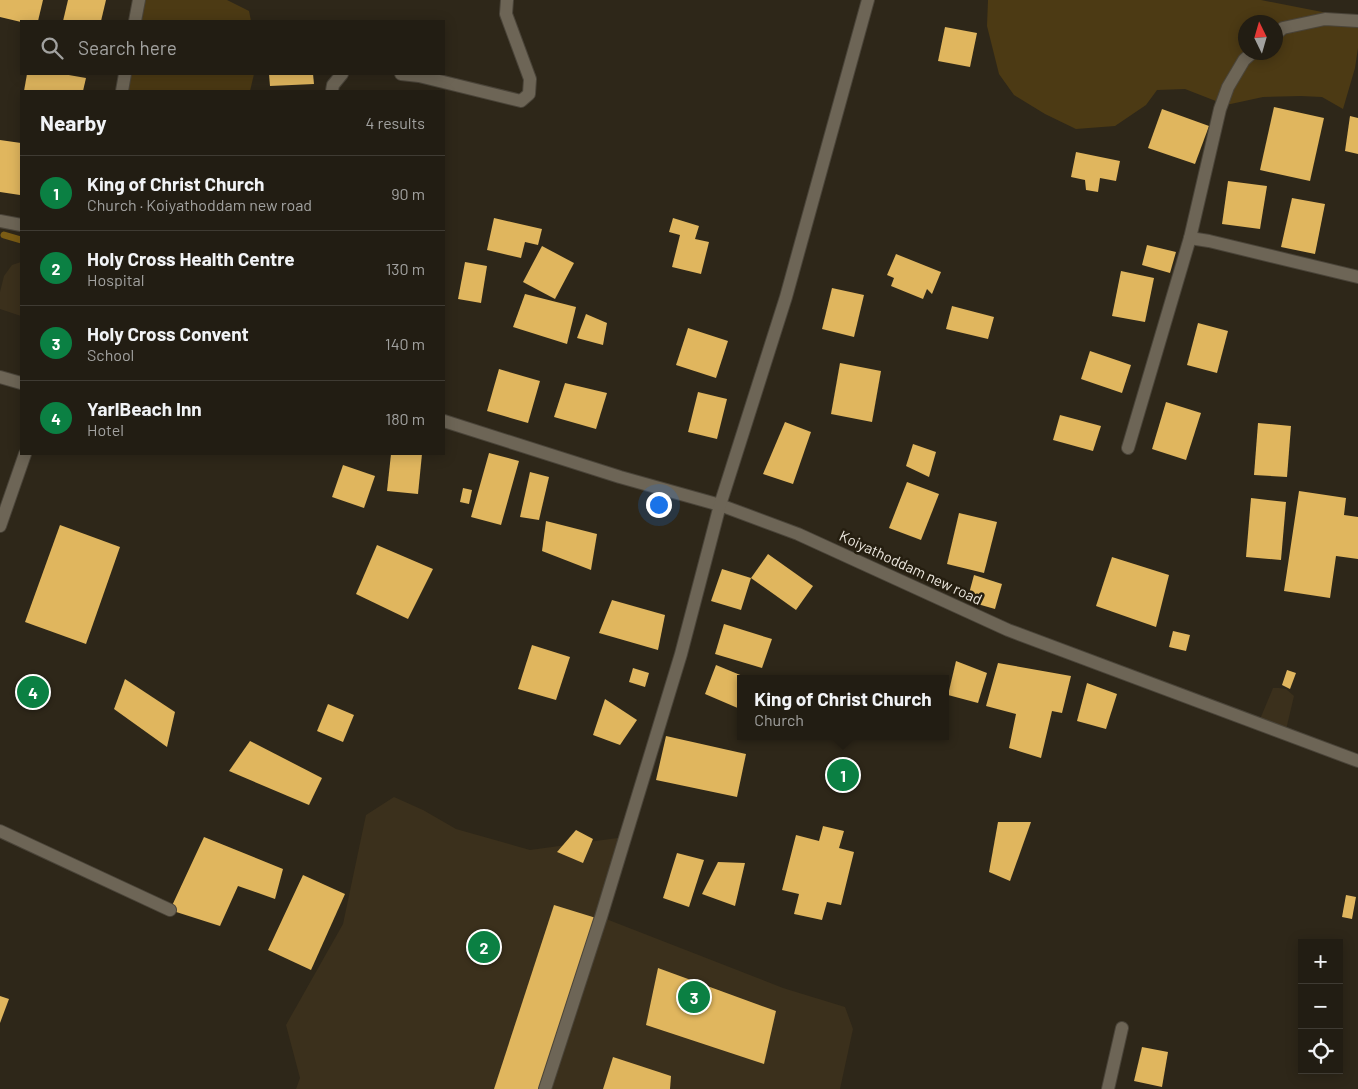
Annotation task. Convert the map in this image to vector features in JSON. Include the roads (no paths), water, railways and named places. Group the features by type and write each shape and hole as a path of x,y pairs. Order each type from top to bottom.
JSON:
{"street":[{"path":"135,20 139,0"},
{"path":"410,75 521,101 529,94 530,79 506,14 507,0"},
{"path":"545,1089 601,917 681,654 720,505 786,297 868,0"},
{"path":"1283,28 1325,18 1358,21"},
{"path":"1128,448 1190,238 1220,109 1228,87 1244,60"},
{"path":"122,90 125,75"},
{"path":"332,90 333,85 341,75"},
{"path":"0,221 20,225"},
{"path":"1190,238 1209,240 1358,277"},
{"path":"0,377 20,382"},
{"name":"Koiyathoddam new road","path":"445,421 620,477 720,505 798,534 1008,630 1358,762"},
{"path":"0,526 26,455"},
{"path":"0,831 170,910"},
{"path":"1108,1089 1122,1028"}],"waterway":[{"path":"4,235 20,240"}],"place":[{"name":"YarlBeach Inn","path":"33,692"},
{"name":"King of Christ Church","path":"843,775"},
{"name":"Holy Cross Health Centre","path":"484,947"},
{"name":"Holy Cross Convent","path":"694,997"}]}
